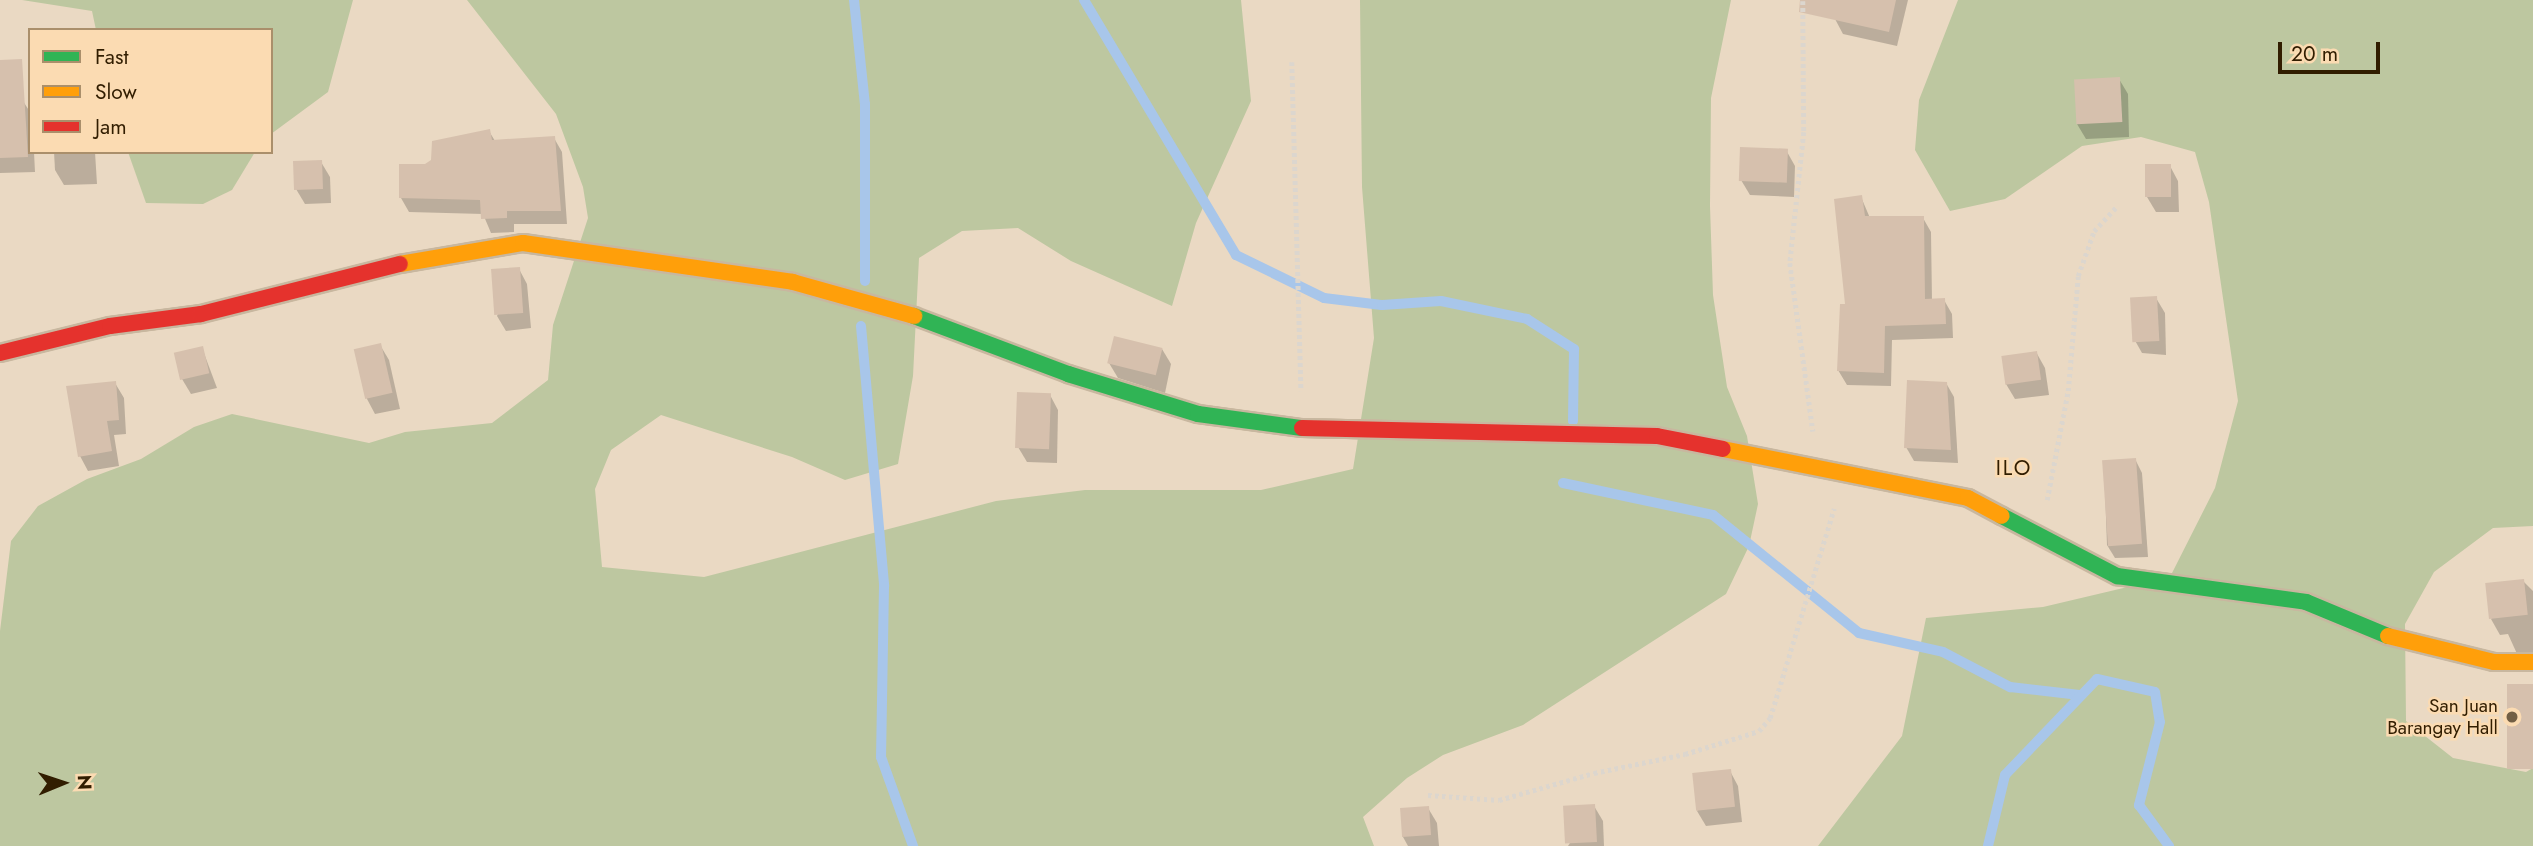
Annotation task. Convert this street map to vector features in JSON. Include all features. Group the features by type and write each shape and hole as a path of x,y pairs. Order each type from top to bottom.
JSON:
{"street":[{"path":"0,353 110,326 201,314 403,264 523,243 793,282 901,311 1068,374 1198,414 1313,429 1657,436 1968,498 2117,576 2306,602 2402,642 2494,662 2533,662"}],"path":[{"path":"1803,1 1804,132 1790,262 1814,423 1813,467"},
{"path":"1292,62 1298,383 1313,429"},
{"path":"2022,525 2047,502 2068,391 2078,276 2094,231 2117,206"},
{"path":"1427,795 1499,800 1759,731 1770,718 1808,584 1826,542 1834,512 1835,473"}],"green space":[{"path":"22,0 353,0 328,92 273,133 273,28 96,28 92,11"},
{"path":"467,0 1241,0 1251,101 1196,223 1172,306 1071,261 1018,228 962,231 919,258 913,376 898,464 845,480 792,457 661,415 611,450 595,489 602,567 704,577 996,501 1085,490 1261,490 1353,469 1374,338 1362,187 1360,0 1731,0 1711,98 1710,206 1713,295 1727,387 1747,436 1758,504 1749,546 1726,594 1523,725 1443,755 1407,778 1363,817 1374,846 0,846 0,631 11,541 38,506 87,479 141,459 194,427 232,414 369,443 405,432 492,423 548,380 553,325 588,218 583,187 556,114"},
{"path":"1958,0 2533,0 2533,526 2493,528 2434,572 2405,624 2406,721 2453,758 2526,772 2533,768 2533,846 1818,846 1902,736 1926,618 2043,607 2170,577 2215,488 2238,401 2209,202 2195,152 2141,137 2082,146 2005,199 1950,211 1915,150 1919,100"},
{"path":"129,154 254,154 232,190 203,204 146,203"}],"building":[{"path":"1800,0 1896,0 1889,32 1799,12"},
{"path":"22,59 28,157 0,158 0,60"},
{"path":"2120,77 2122,122 2076,124 2074,79"},
{"path":"490,129 492,140 555,136 561,211 507,211 507,218 481,219 480,200 399,198 399,164 425,164 431,160 432,141"},
{"path":"1740,147 1788,149 1787,183 1739,181"},
{"path":"322,160 323,189 294,190 293,161"},
{"path":"2145,164 2171,164 2171,197 2145,197"},
{"path":"1862,195 1865,216 1924,216 1925,299 1945,298 1946,324 1885,326 1884,373 1837,371 1840,304 1845,304 1834,199"},
{"path":"520,267 523,313 494,315 491,269"},
{"path":"2157,296 2159,341 2132,342 2130,297"},
{"path":"1114,336 1163,348 1156,375 1107,363"},
{"path":"381,343 392,393 365,399 354,349"},
{"path":"203,346 209,373 180,380 174,353"},
{"path":"2037,351 2041,380 2005,385 2001,356"},
{"path":"1907,380 1947,382 1951,450 1904,448"},
{"path":"116,381 119,420 107,421 112,451 78,457 66,386"},
{"path":"1017,392 1051,393 1049,449 1015,448"},
{"path":"2136,458 2142,544 2108,546 2102,460"},
{"path":"2524,579 2528,615 2489,619 2485,583"},
{"path":"2507,684 2533,684 2533,769 2507,769"},
{"path":"1731,769 1735,807 1696,811 1692,773"},
{"path":"1595,804 1597,842 1565,844 1563,806"},
{"path":"1429,806 1431,835 1402,837 1400,808"}],"waterway":[{"path":"854,0 865,104 865,281"},
{"path":"1084,0 1236,255 1324,298 1382,305 1441,301 1527,319 1574,349 1573,421"},
{"path":"861,326 884,586 881,757 913,846"},
{"path":"1563,483 1713,515 1859,633 1943,652 2010,687 2080,695"},
{"path":"1988,846 2005,775 2097,679 2155,692 2160,722 2139,805 2169,846"}],"traffic: fast":[{"path":"914,316 1068,374 1198,414 1302,428"},
{"path":"2002,516 2117,576 2306,602 2388,636"}],"traffic: slow":[{"path":"400,264 523,243 793,282 914,316"},
{"path":"1723,449 1968,498 2002,516"},
{"path":"2388,636 2494,662 2533,662"}],"traffic: jam":[{"path":"0,353 110,326 201,314 400,264"},
{"path":"1302,428 1657,436 1723,449"}],"place":[{"name":"San Juan Barangay Hall","path":"2512,717"}],"district":[{"name":"ILO","path":"2014,468"}]}
